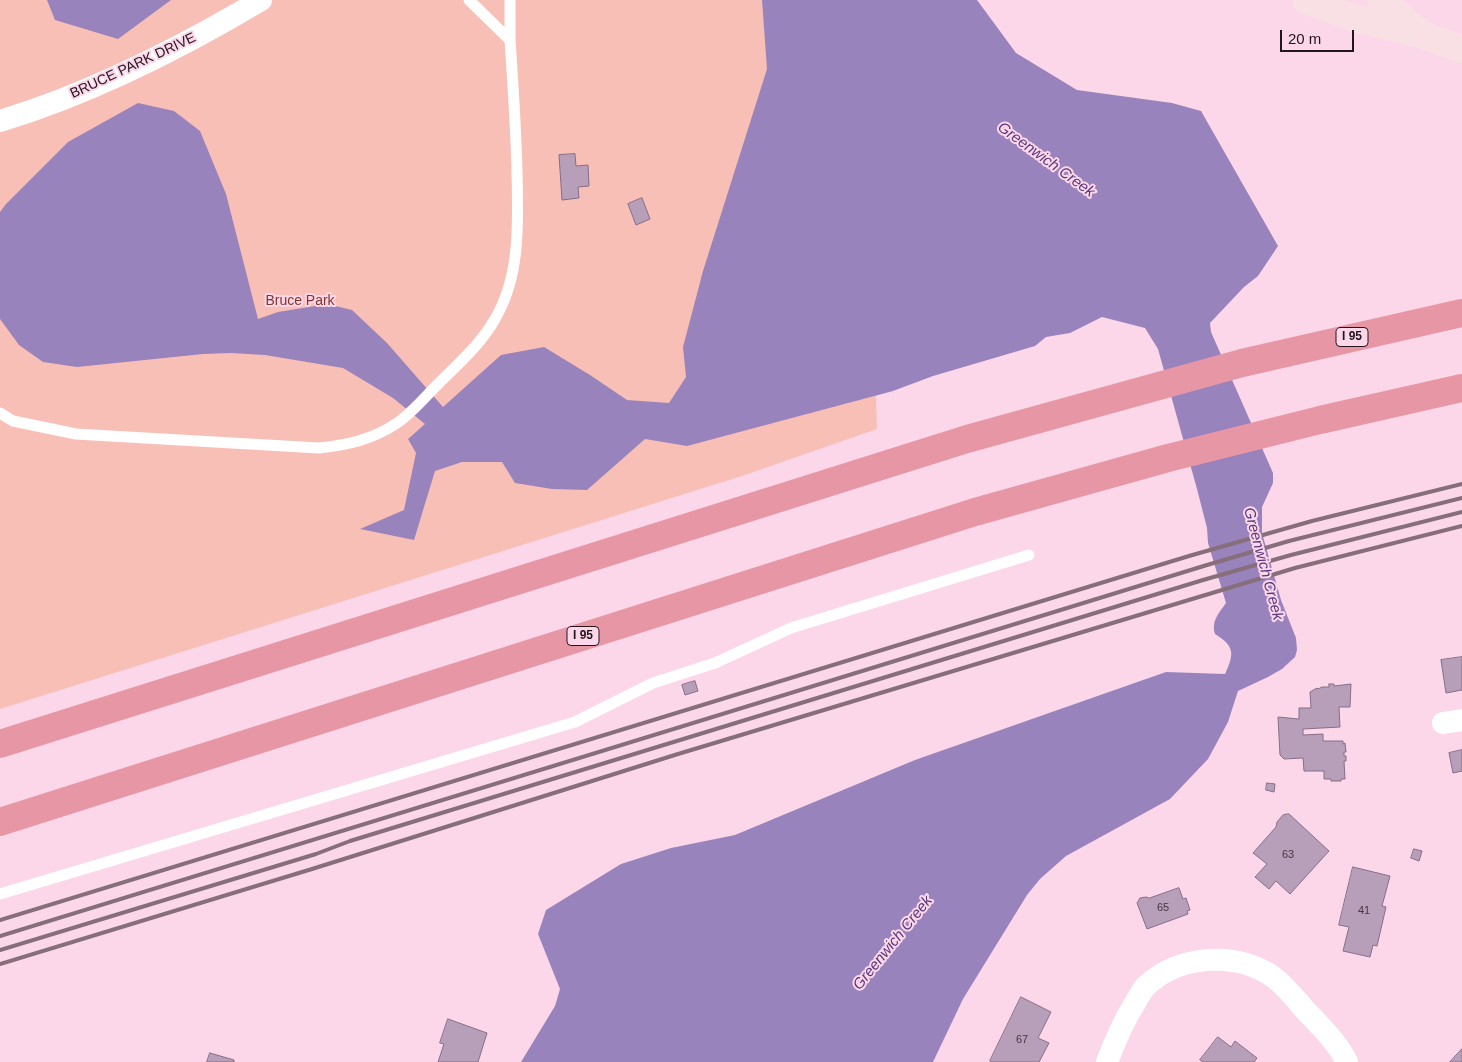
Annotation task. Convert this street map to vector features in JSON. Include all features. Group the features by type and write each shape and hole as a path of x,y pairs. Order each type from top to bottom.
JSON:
{"highway":[{"name":"I 95","path":"0,744 891,462 1053,414 1242,363 1462,313"},
{"name":"I 95","path":"0,822 1004,504 1261,434 1462,388"}],"main road":[{"path":"1306,0 1358,19 1420,34 1462,49"},
{"path":"1381,0 1420,34"}],"street":[{"name":"BRUCE PARK DRIVE","path":"0,120 96,86 216,27 261,0"},
{"path":"1107,1062 1123,1023 1144,989 1160,975 1187,964 1212,959 1234,960 1255,967 1273,977 1321,1026 1347,1062"}],"lane":[{"path":"470,0 510,40"},
{"path":"0,412 12,421 76,434 319,448 352,444 376,435 398,423 476,346 495,320 504,300 512,274 518,210 516,133 510,40 510,0"},
{"path":"0,894 575,722 653,683 715,663 791,628 1028,555"}],"green space":[{"name":"Bruce Park","path":"0,0 863,0 877,429 745,475 0,709"}],"water":[{"path":"47,0 171,0 118,39 55,20"},
{"name":"Greenwich Creek","path":"762,0 977,0 1016,53 1077,90 1172,103 1201,111 1278,246 1258,276 1244,287 1210,323 1211,332 1273,473 1273,483 1262,507 1262,533 1281,600 1296,638 1297,650 1295,657 1282,669 1238,691 1228,722 1208,759 1170,799 1066,856 1040,879 1027,895 963,999 933,1062 521,1062 555,1006 560,989 538,934 546,910 621,864 671,848 735,835 915,760 1166,672 1225,674 1230,661 1231,651 1226,642 1215,634 1214,625 1216,617 1226,603 1208,543 1207,528 1197,489 1158,349 1145,328 1102,317 1070,333 1046,337 1035,346 933,376 893,391 687,446 645,439 587,490 552,489 515,483 502,462 462,462 435,471 414,540 360,529 404,510 416,453 408,439 425,424 393,398 343,368 265,355 203,354 77,367 43,362 19,345 0,319 0,212 68,142 138,103 174,111 200,131 226,194 258,319 278,312 327,304 352,310 387,343 443,407 501,355 544,347 627,400 669,403 686,377 683,347 703,271 767,69"}],"building":[{"path":"575,154 576,166 588,165 589,186 578,187 579,198 562,200 559,155"},
{"path":"642,198 650,219 636,225 628,204"},
{"path":"1462,657 1462,690 1446,693 1441,660"},
{"path":"695,681 698,691 685,695 682,685"},
{"path":"1329,684 1334,684 1334,686 1351,684 1350,707 1339,707 1340,727 1303,729 1303,735 1323,734 1323,741 1343,741 1343,744 1345,743 1345,779 1341,779 1341,781 1324,779 1324,771 1304,771 1303,758 1284,759 1280,755 1278,717 1299,719 1299,708 1311,708 1310,692 1317,688 1329,687"},
{"path":"1462,750 1462,771 1453,773 1449,753"},
{"path":"1267,783 1275,784 1274,792 1266,790"},
{"path":"1289,814 1329,851 1290,894 1276,881 1269,889 1255,877 1267,864 1253,853 1276,827 1277,822 1283,815"},
{"path":"1414,849 1422,851 1419,861 1411,858"},
{"path":"1353,867 1390,876 1382,906 1386,907 1377,946 1373,945 1370,957 1343,951 1349,927 1339,925"},
{"path":"1179,888 1183,899 1186,898 1190,910 1187,911 1188,914 1147,929 1137,903 1140,898 1149,898"},
{"path":"1021,997 1051,1012 1038,1038 1049,1043 1039,1062 992,1062 990,1061"},
{"path":"448,1019 487,1033 478,1062 438,1062 444,1044 440,1043"},
{"path":"1218,1037 1231,1047 1235,1041 1257,1058 1254,1062 1203,1062 1200,1060"},
{"path":"1462,1049 1462,1062 1450,1062"},
{"path":"210,1053 234,1060 234,1062 207,1062"}],"railway":[{"path":"0,920 1189,556 1312,521 1462,484"},
{"path":"0,936 1207,565 1289,541 1462,498"},
{"path":"0,950 1203,580 1291,555 1462,512"},
{"path":"0,964 312,869 678,754 1295,568 1462,526"}]}
